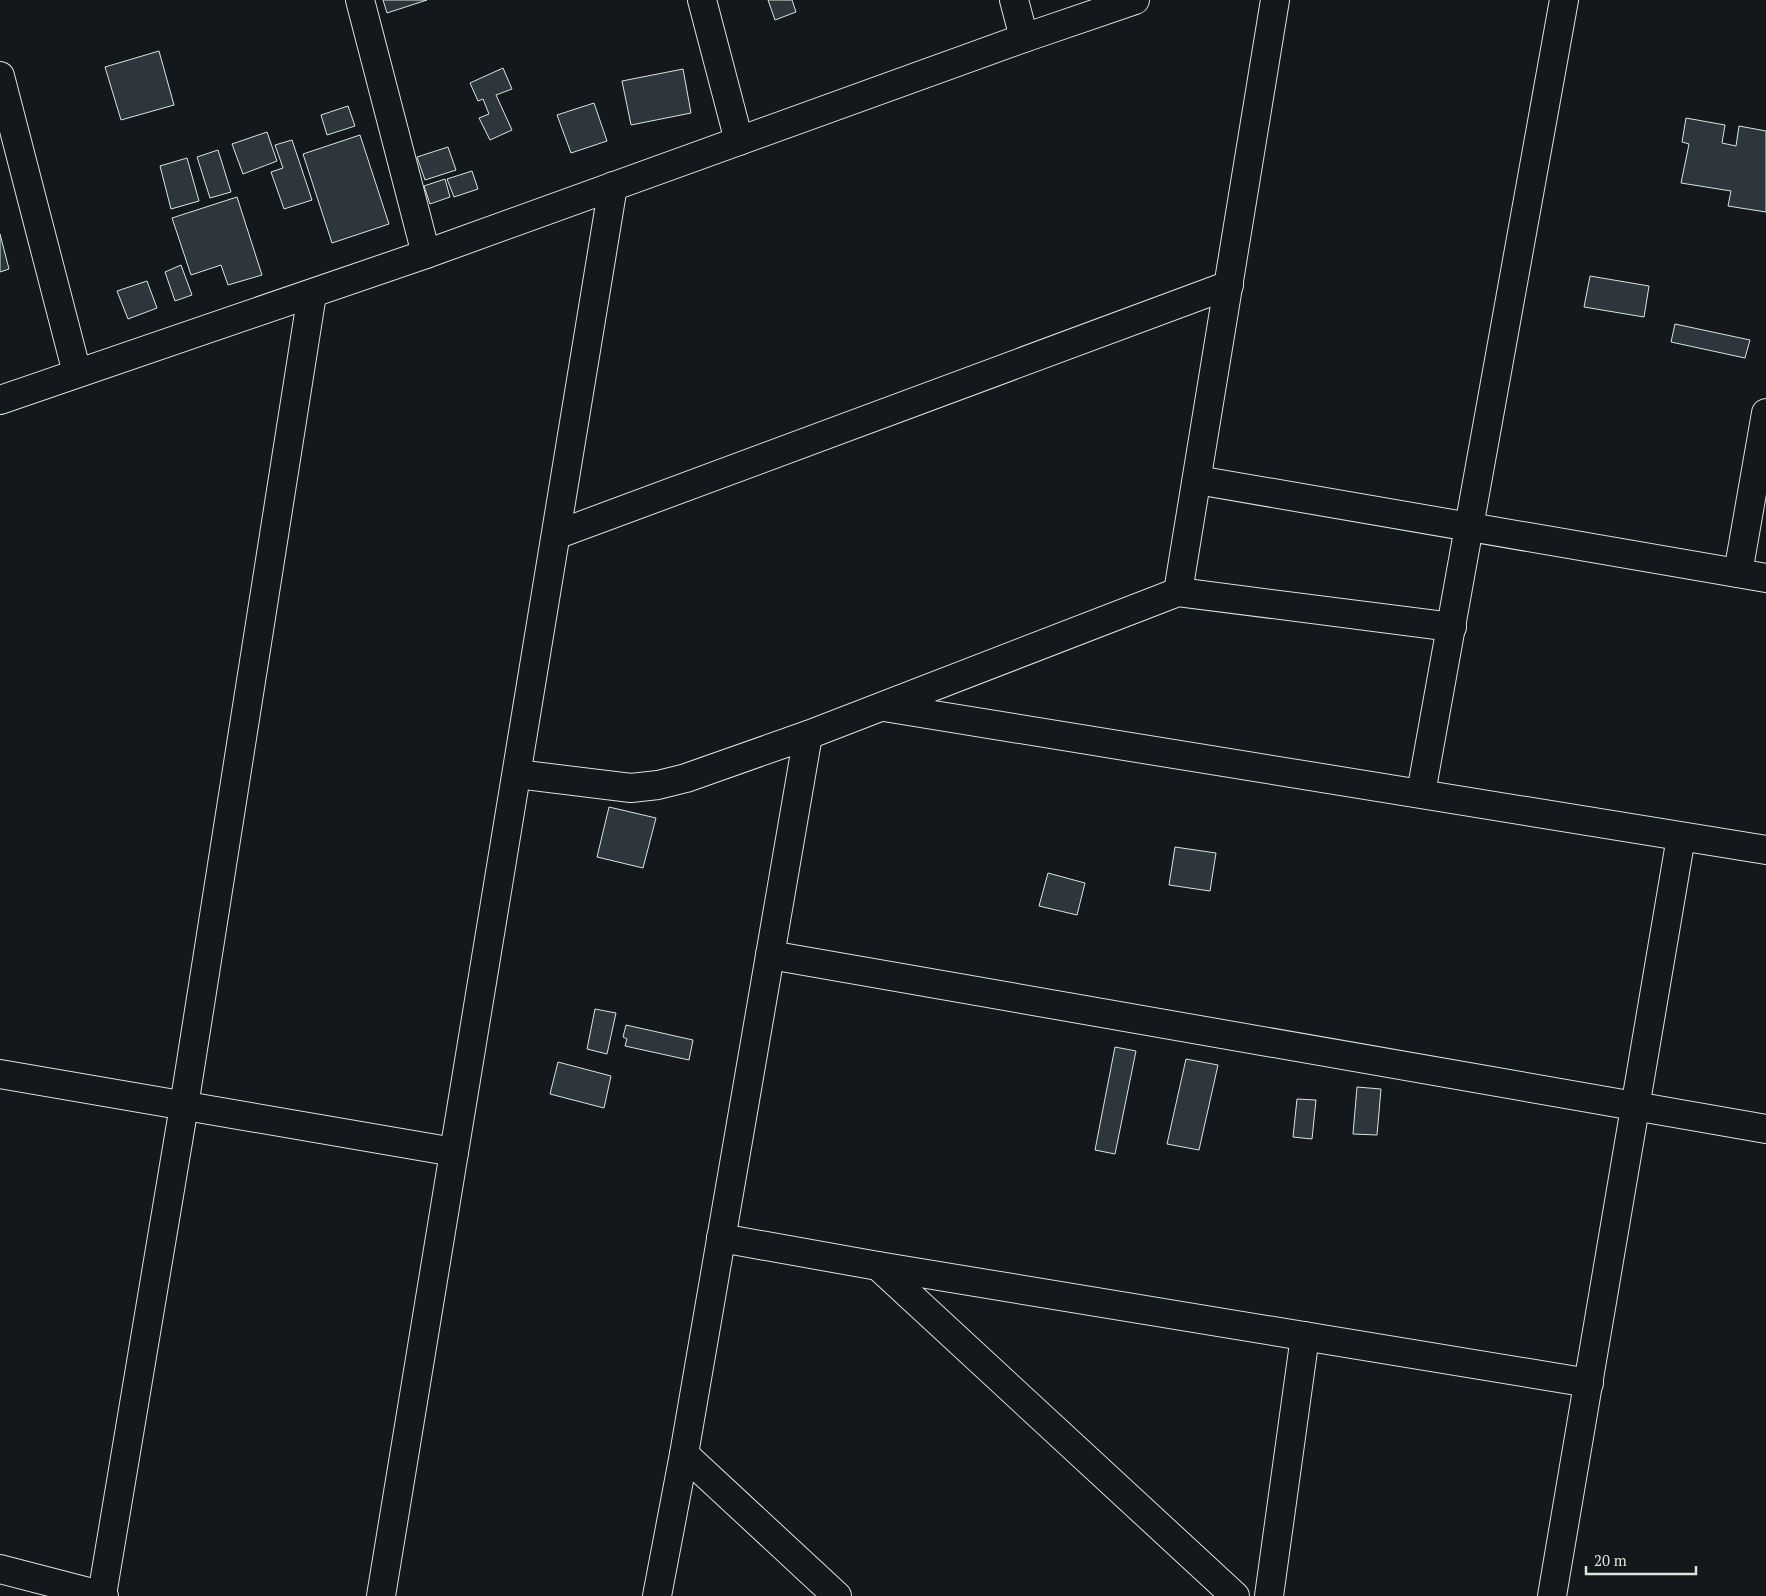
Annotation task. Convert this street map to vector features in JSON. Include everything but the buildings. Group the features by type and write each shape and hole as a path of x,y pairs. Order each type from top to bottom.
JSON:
{"street":[{"path":"360,0 426,254"},
{"path":"702,0 739,141"},
{"path":"1014,0 1024,38"},
{"path":"0,400 426,254 1024,38 1135,0"},
{"path":"1178,592 1276,0"},
{"path":"1421,793 1564,0"},
{"path":"0,76 77,373"},
{"path":"381,1596 613,186"},
{"path":"556,535 1229,285"},
{"path":"0,1569 103,1596 184,1106 312,294"},
{"path":"1738,573 1766,413"},
{"path":"1197,480 1766,578"},
{"path":"516,774 631,788 658,785 686,778 808,734 1178,592 1452,627"},
{"path":"882,706 1766,850"},
{"path":"657,1596 684,1454 808,734"},
{"path":"1552,1596 1681,837"},
{"path":"770,955 1766,1129"},
{"path":"0,1074 454,1152"},
{"path":"721,1238 878,1266 1589,1382"},
{"path":"878,1266 1236,1596"},
{"path":"1268,1596 1305,1336"},
{"path":"684,1454 837,1596"}]}
